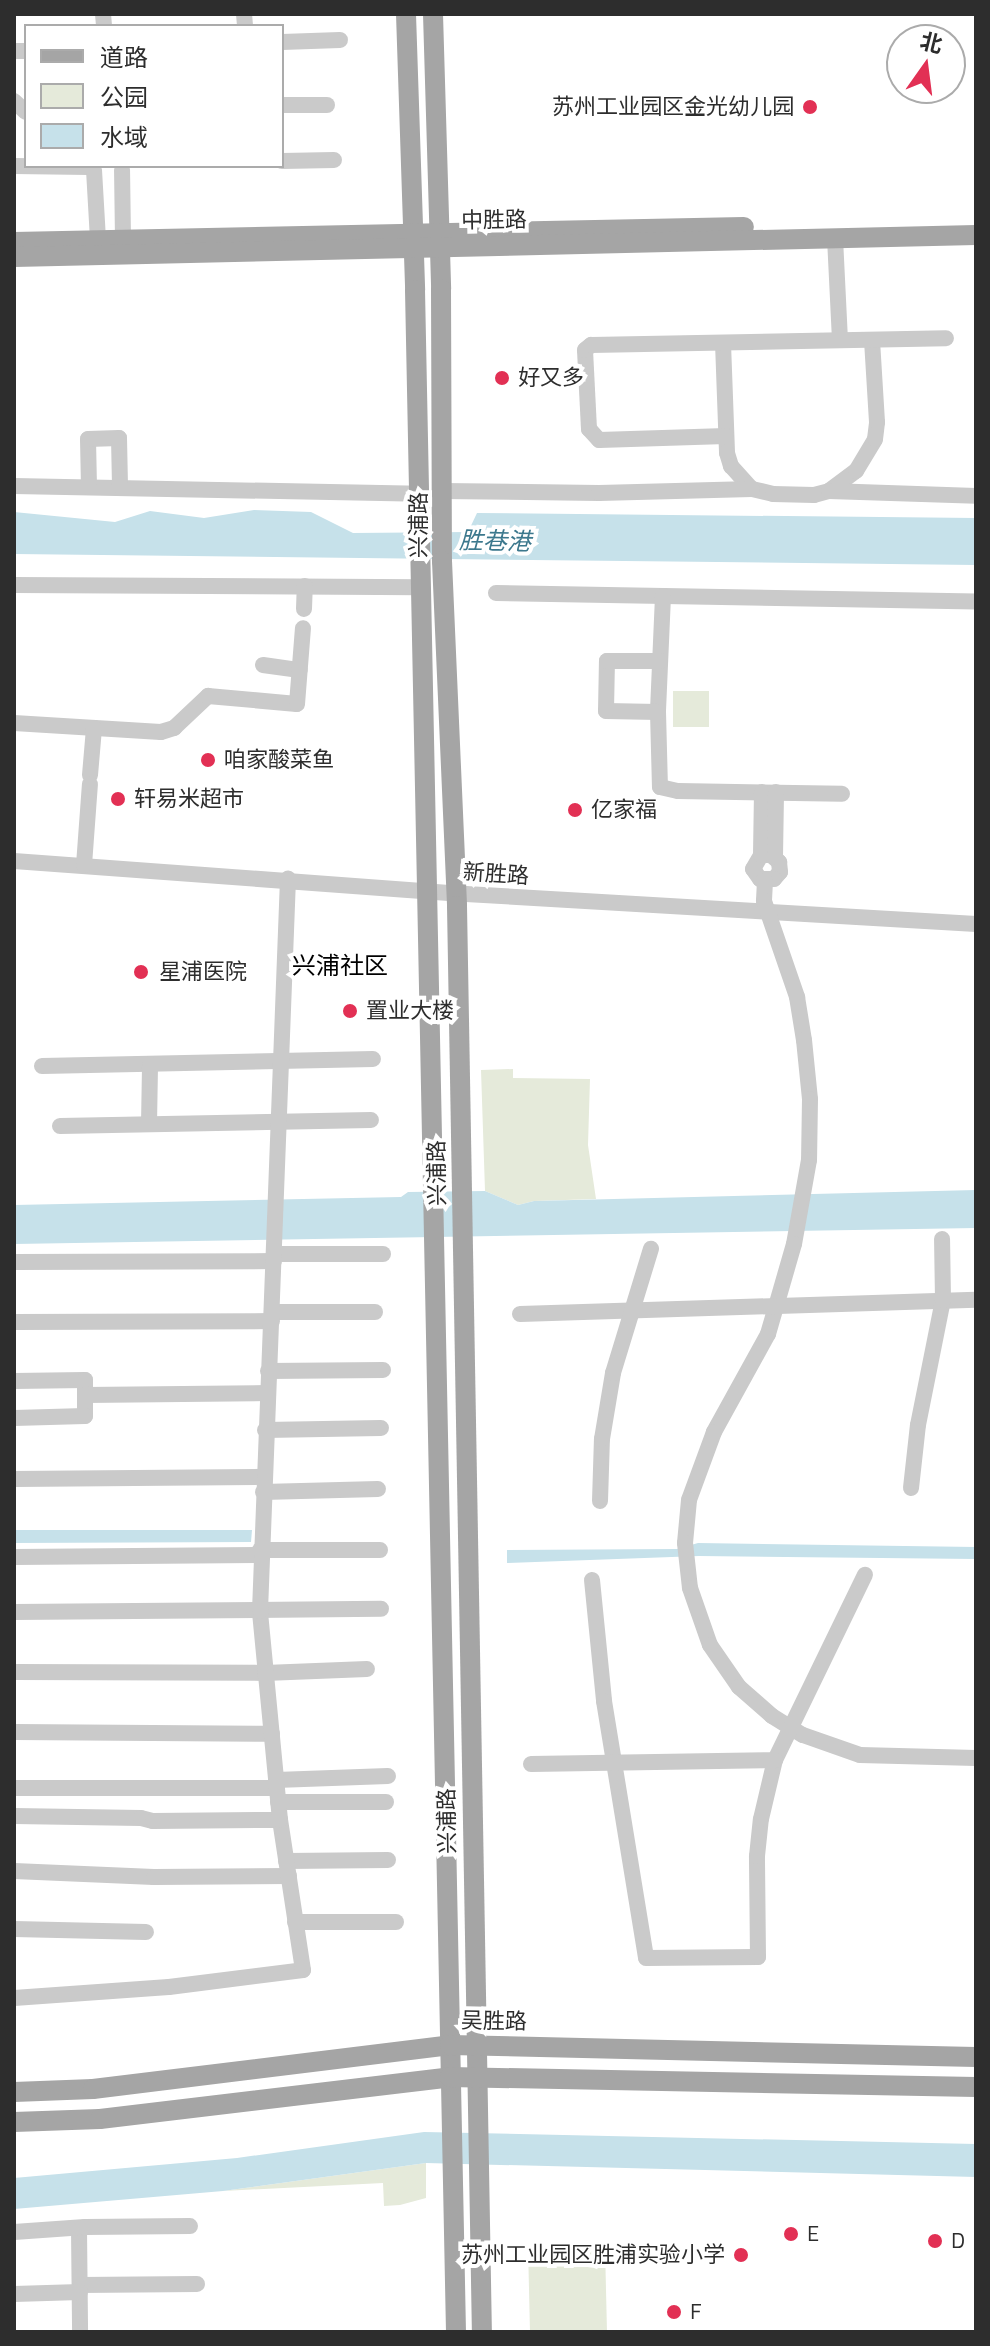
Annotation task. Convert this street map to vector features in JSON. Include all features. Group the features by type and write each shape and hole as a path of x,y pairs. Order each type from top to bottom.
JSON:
{"main road":[{"name":"兴浦路","path":"406,14 414,238 456,2332"},
{"name":"兴浦路","path":"433,14 440,238 442,561 457,893 482,2332"},
{"name":"中胜路","path":"440,238 976,223"},
{"name":"中胜路","path":"14,242 111,245 414,238 976,235"},
{"name":"中胜路","path":"14,257 111,245"},
{"name":"吴胜路","path":"14,2092 93,2089 450,2045 976,2057"},
{"path":"14,2122 100,2119 450,2077 976,2087"}],"street":[{"path":"284,42 340,40"},
{"path":"284,105 327,105"},
{"path":"284,161 334,160"},
{"path":"91,168 127,168 111,245 91,168"},
{"path":"835,238 840,340"},
{"path":"726,436 599,440 589,429 584,358 591,345 946,338"},
{"path":"829,491 856,471 875,439 877,422 872,340"},
{"path":"723,343 726,436 731,466 752,489"},
{"path":"89,487 88,439 119,438 120,486"},
{"path":"14,486 419,494"},
{"path":"442,491 599,493 752,489 773,494 829,491 976,496"},
{"path":"14,585 420,587"},
{"path":"304,609 305,586"},
{"path":"496,593 976,601"},
{"path":"663,596 658,712 660,787 667,791 842,794"},
{"path":"14,723 161,732 174,728 208,696 297,704 303,628"},
{"path":"658,712 606,711 607,661 660,661"},
{"path":"263,665 300,670"},
{"path":"84,865 94,728"},
{"path":"769,792 768,856 753,869 756,877 769,880"},
{"path":"768,856 780,867 769,880 770,912 797,997 804,1040 810,1115 806,1191 768,1334 714,1432 689,1500 686,1565 698,1618 710,1645 739,1687 789,1727 860,1755 976,1758"},
{"name":"新胜路","path":"14,861 426,891 976,924"},
{"path":"14,1998 169,1987 303,1970 280,1820 260,1611 288,879"},
{"path":"42,1066 373,1059"},
{"path":"149,1124 150,1064"},
{"path":"60,1126 371,1120"},
{"path":"911,1488 918,1425 943,1300 942,1239"},
{"path":"600,1501 602,1439 613,1373 651,1249"},
{"path":"14,1262 274,1252 383,1254"},
{"path":"520,1314 976,1300"},
{"path":"14,1322 375,1312"},
{"path":"268,1371 383,1370"},
{"path":"14,1381 85,1380 85,1416 14,1418"},
{"path":"85,1395 267,1393"},
{"path":"265,1430 381,1428"},
{"path":"14,1479 378,1489"},
{"path":"14,1557 380,1550"},
{"path":"592,1580 596,1638 646,1958 758,1957 757,1856 761,1819 775,1760 865,1575"},
{"path":"14,1612 381,1609"},
{"path":"14,1672 265,1673 367,1669"},
{"path":"14,1732 272,1734"},
{"path":"531,1764 775,1760"},
{"path":"277,1790 388,1776"},
{"path":"14,1788 277,1790 386,1802"},
{"path":"14,1816 141,1818 153,1821 280,1820"},
{"path":"14,1871 154,1877 388,1860"},
{"path":"295,1922 396,1922"},
{"path":"14,1929 146,1932"},
{"path":"14,2232 190,2226"},
{"path":"79,2229 80,2332"},
{"path":"14,2294 197,2284"}],"green space":[{"path":"673,691 709,691 709,727 673,727"},
{"path":"513,1069 513,1078 590,1079 588,1145 596,1199 534,1201 518,1205 485,1191 481,1070"},
{"path":"426,2163 426,2198 400,2205 384,2206 383,2183 223,2191"},
{"path":"528,2246 605,2247 607,2332 530,2332"}],"water":[{"name":"胜巷港","path":"254,510 311,512 353,533 468,532 477,513 976,518 976,565 14,554 14,512 115,522 150,511 204,518"},
{"path":"976,1190 976,1228 14,1244 14,1205 401,1197 408,1192 485,1191 518,1205 534,1201"},
{"path":"14,1530 252,1530 251,1542 14,1543"},
{"path":"698,1543 976,1547 976,1559 699,1556 507,1563 507,1550 677,1549"},
{"path":"424,2132 976,2144 976,2177 426,2163 223,2191 14,2209 14,2178 237,2158"}],"place":[{"name":"苏州工业园区金光幼儿园","path":"810,107"},
{"name":"好又多","path":"502,378"},
{"name":"咱家酸菜鱼","path":"208,760"},
{"name":"轩易米超市","path":"118,799"},
{"name":"亿家福","path":"575,810"},
{"name":"星浦医院","path":"141,972"},
{"name":"置业大楼","path":"350,1011"},
{"name":"E","path":"791,2234"},
{"name":"D","path":"935,2241"},
{"name":"苏州工业园区胜浦实验小学","path":"741,2255"},
{"name":"F","path":"674,2312"}],"district":[{"name":"兴浦社区","path":"340,966"}]}
